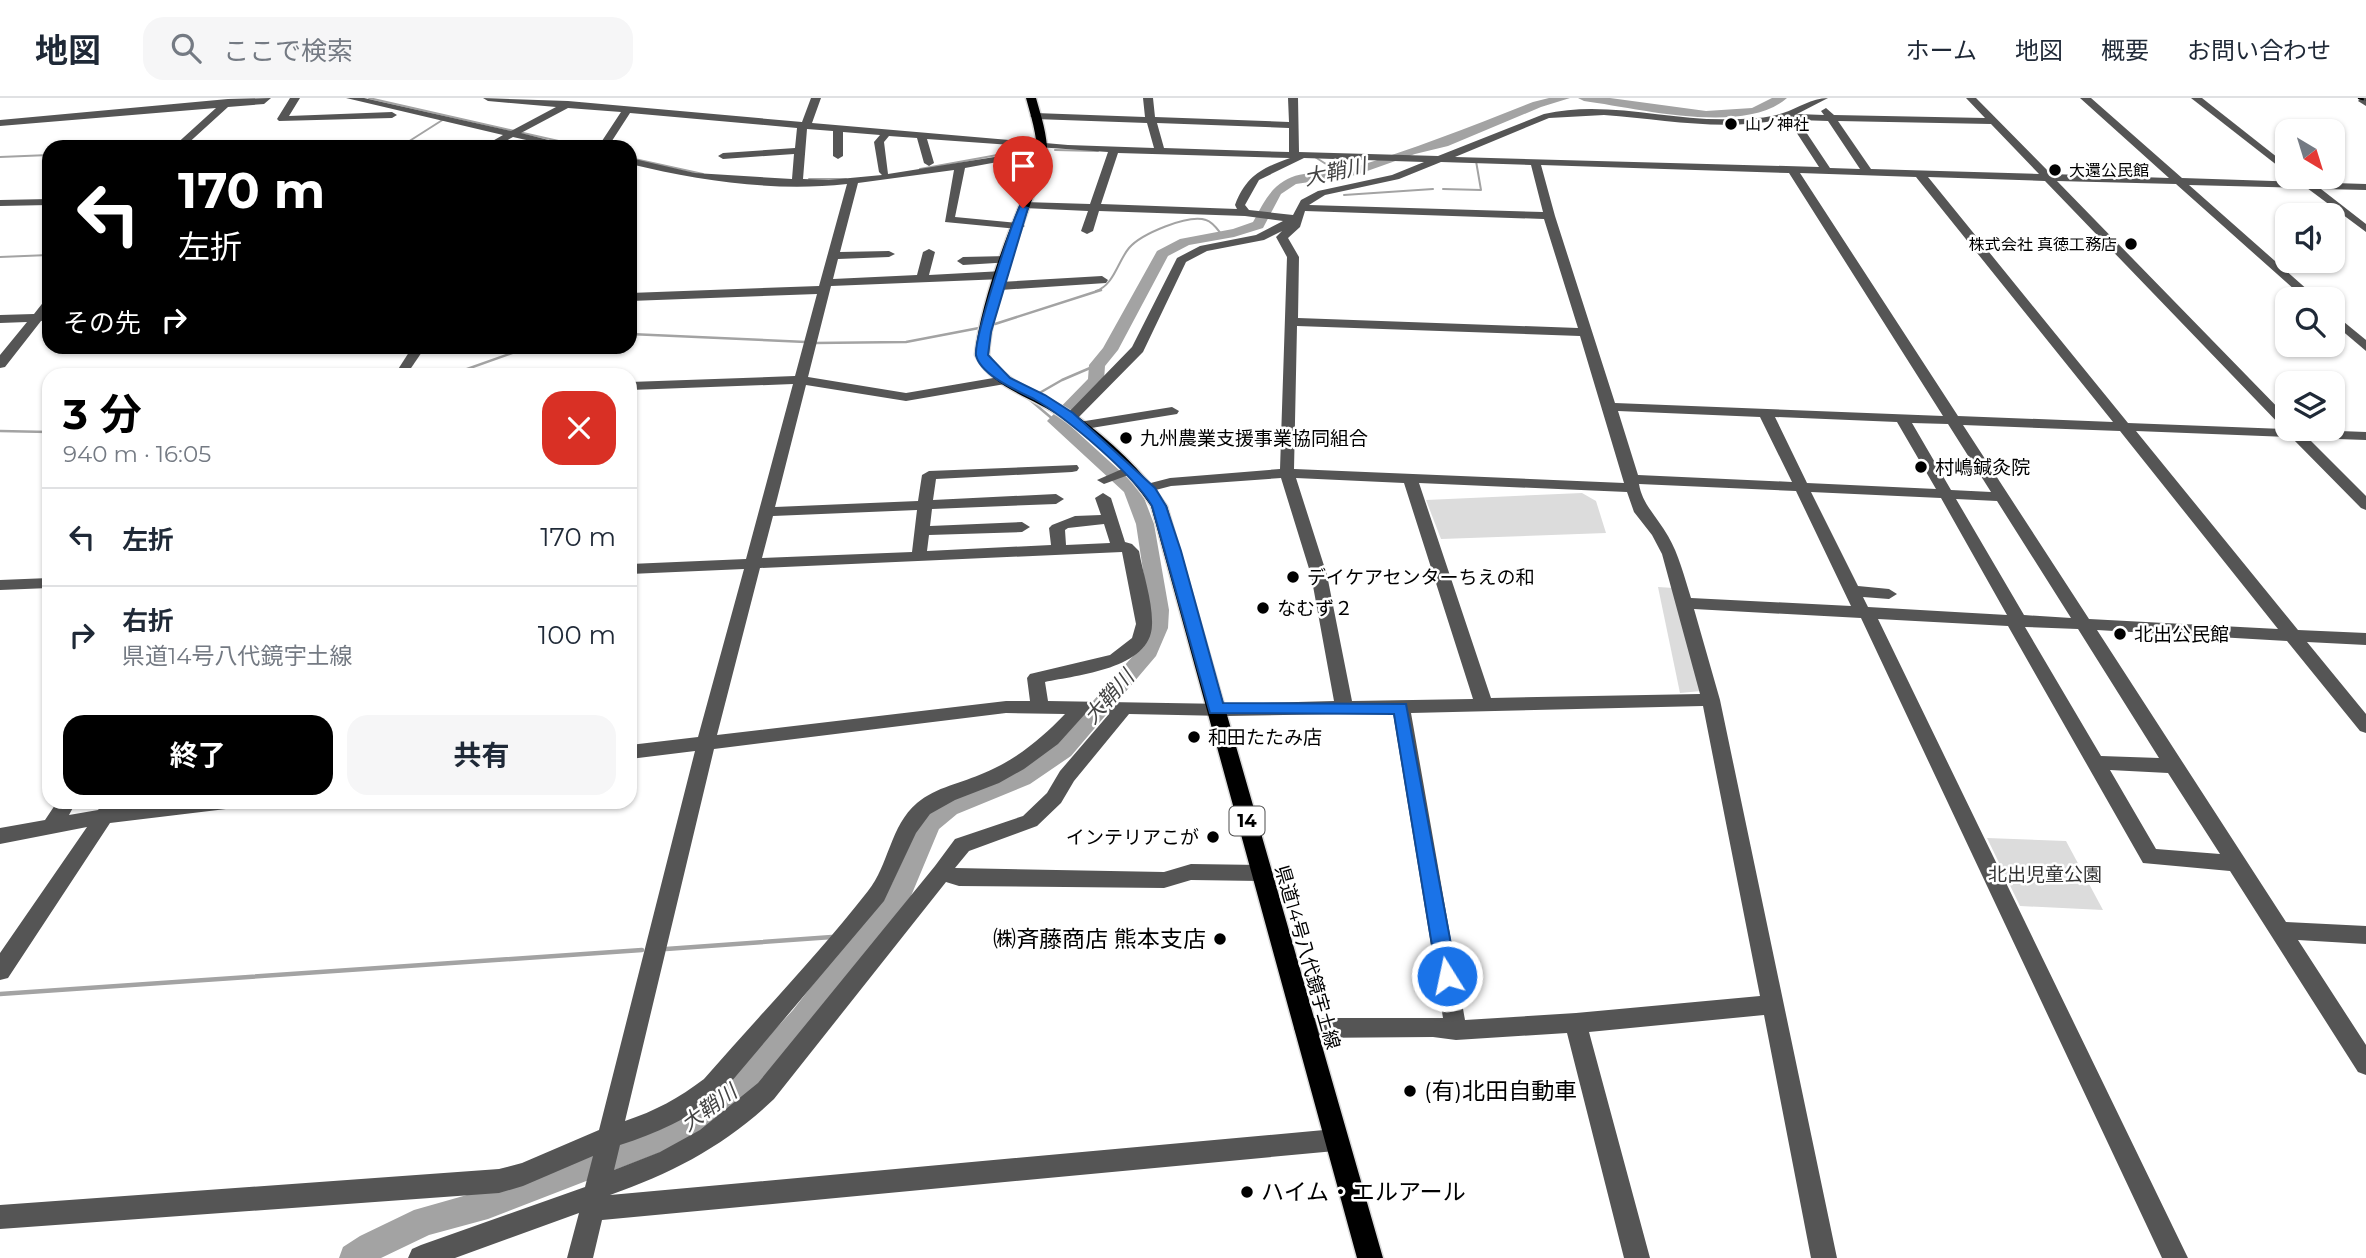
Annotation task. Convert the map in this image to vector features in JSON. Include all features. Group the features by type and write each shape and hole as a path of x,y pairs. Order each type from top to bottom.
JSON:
{"main road":[{"name":"県道14号八代鏡宇土線","path":"1031,98 1042,148 1041,168 1024,205 986,327 982,355 986,363 1005,380 1069,417 1148,488 1159,506 1370,1258"}],"street":[{"path":"351,98 517,131 547,140"},
{"path":"488,98 568,104 615,103 627,110 1042,148"},
{"path":"798,179 804,125 816,98"},
{"path":"1147,98 1150,119 1160,150"},
{"path":"1293,98 1293,125 1299,154"},
{"path":"1971,98 2275,412"},
{"path":"2085,98 2298,287"},
{"path":"2196,98 2275,161"},
{"path":"1787,116 1820,99 1868,172"},
{"path":"186,140 229,101"},
{"path":"0,123 229,101 284,101 282,119 392,115"},
{"path":"341,105 364,101"},
{"path":"500,140 568,104"},
{"path":"608,140 627,110"},
{"path":"1069,417 1107,383 1138,349 1181,260 1194,251 1261,238 1279,230 1305,202 1322,193 1385,180 1548,116 1569,111 1612,111 1692,122 1747,121 1787,116 1994,121"},
{"path":"1035,116 1081,133 1113,151 1369,156 2275,185"},
{"path":"1787,116 1826,170"},
{"path":"637,163 695,176 853,181 900,177 1042,148 1081,133 1150,119 1293,125"},
{"path":"0,131 13,122"},
{"path":"838,128 838,156"},
{"path":"884,172 880,142 887,132"},
{"path":"921,135 929,163"},
{"path":"723,156 756,158 801,151"},
{"path":"1087,231 1113,151"},
{"path":"1249,213 1240,205 1247,185 1261,171 1299,154"},
{"path":"1536,162 1549,216 1631,484 1642,512 1665,543 1711,700 1824,1258"},
{"path":"960,164 948,220 1019,226"},
{"path":"1793,171 2366,1065"},
{"path":"1920,174 2366,726"},
{"path":"580,1258 706,743 853,181"},
{"path":"2345,187 2366,187"},
{"path":"2314,189 2366,229"},
{"path":"0,203 42,202"},
{"path":"1024,205 1293,216 1549,216"},
{"path":"1107,383 1121,375 1147,348 1191,260 1205,253 1246,248 1282,237 1293,216"},
{"path":"1282,237 1293,257 1287,473 1319,575 1344,707"},
{"path":"922,279 929,252"},
{"path":"833,256 889,254"},
{"path":"963,261 1008,260"},
{"path":"637,297 922,279 1102,280"},
{"path":"0,318 42,317"},
{"path":"0,364 42,318"},
{"path":"1290,322 1584,332"},
{"path":"2345,328 2366,347"},
{"path":"637,386 799,380 906,397 1005,380"},
{"path":"1609,407 1953,422 2275,429"},
{"path":"1069,417 1172,411"},
{"path":"1766,414 2175,1258"},
{"path":"1903,420 2016,615 2015,620 2095,763 2156,864 2236,863"},
{"path":"2345,434 2366,436"},
{"path":"2303,441 2366,505"},
{"path":"919,555 929,475 1072,468"},
{"path":"1022,551 1023,471"},
{"path":"1104,480 1126,471"},
{"path":"1148,488 1170,482 1287,473 1411,480 1802,488 2003,497"},
{"path":"1411,480 1484,704"},
{"path":"1102,498 1119,547"},
{"path":"766,512 1056,499"},
{"path":"1059,549 1057,528 1060,524 1075,520 1110,519"},
{"path":"922,531 1022,527"},
{"path":"637,569 1059,549 1119,547 1131,551 1144,634 1126,655 1115,660 1036,678 1040,706"},
{"path":"0,585 42,583"},
{"path":"1853,592 1889,594"},
{"path":"1684,603 2366,639"},
{"path":"637,751 937,714 1040,706 1401,708 1711,700"},
{"path":"0,1217 499,1181 659,1121 687,1106 712,1087 840,937 887,879 913,821 923,810 940,799 1030,758 1084,708"},
{"path":"421,1258 596,1193 657,1167 708,1140 741,1116 766,1091 942,872 955,851 962,845 1030,821 1054,798 1121,708"},
{"path":"1401,708 1457,1030"},
{"path":"2095,763 2175,766"},
{"path":"52,825 62,809"},
{"path":"0,836 109,809"},
{"path":"0,971 109,809"},
{"path":"942,872 959,878 1150,880 1164,880 1191,872 1261,873"},
{"path":"2281,930 2366,935"},
{"path":"1305,1028 1433,1027 1457,1030 1576,1023 1772,1005"},
{"path":"1576,1023 1637,1258"},
{"path":"596,1193 1335,1140"}],"green space":[{"path":"1582,493 1596,501 1606,533 1441,539 1426,500"},
{"path":"1658,587 1674,588 1701,691 1680,693"},
{"name":"北出児童公園","path":"1987,838 2066,841 2103,910 2020,906"}],"waterway":[{"path":"369,98 554,140"},
{"name":"大鞘川","path":"354,1258 425,1221 488,1204 690,1128 730,1098 802,1018 902,889 930,824 949,808 1022,778 1063,750 1149,651 1158,628 1159,610 1145,524 1132,490 1055,421 1096,380 1097,365 1110,350 1162,254 1184,242 1234,233 1258,225 1276,192 1292,181 1352,172 1411,151 1444,143 1537,104 1564,98"},
{"name":"大鞘川","path":"1584,98 1706,114 1754,111 1781,98"},
{"path":"411,140 444,119"},
{"path":"920,169 1031,149"},
{"path":"1055,150 1098,151"},
{"path":"0,157 42,155"},
{"path":"1315,157 1340,173"},
{"path":"637,160 703,174"},
{"path":"1443,189 1481,190 1476,161"},
{"path":"809,179 846,179"},
{"path":"1344,195 1433,189"},
{"path":"1096,291 1107,284 1129,248 1154,231 1198,219 1211,222 1222,235"},
{"path":"0,257 42,255"},
{"path":"995,324 1101,290"},
{"path":"814,343 906,342 979,328"},
{"path":"637,334 806,342"},
{"path":"470,368 509,354"},
{"path":"1055,421 1029,399 1062,380 1097,365"},
{"path":"0,431 42,432"},
{"path":"850,937 864,936"},
{"path":"666,949 832,937"},
{"path":"0,994 642,950"}],"railway":[{"path":"2358,98 2366,100"}],"place":[{"name":"山ノ神社","path":"1731,124"},
{"name":"大還公民館","path":"2055,170"},
{"name":"株式会社 真徳工務店","path":"2131,244"},
{"name":"九州農業支援事業協同組合","path":"1126,438"},
{"name":"村嶋鍼灸院","path":"1921,467"},
{"name":"デイケアセンターちえの和","path":"1293,577"},
{"name":"なむず２","path":"1263,608"},
{"name":"北出公民館","path":"2120,634"},
{"name":"和田たたみ店","path":"1194,737"},
{"name":"インテリアこが","path":"1213,837"},
{"name":"㈱斉藤商店 熊本支店","path":"1220,939"},
{"name":"(有)北田自動車","path":"1410,1091"},
{"name":"ハイム・エルアール","path":"1247,1192"}],"route":[{"path":"1023,208 982,344 982,355 986,363 1005,380 1041,398 1068,416 1148,488 1159,506 1173,551 1216,709 1401,708 1447,976"}]}
